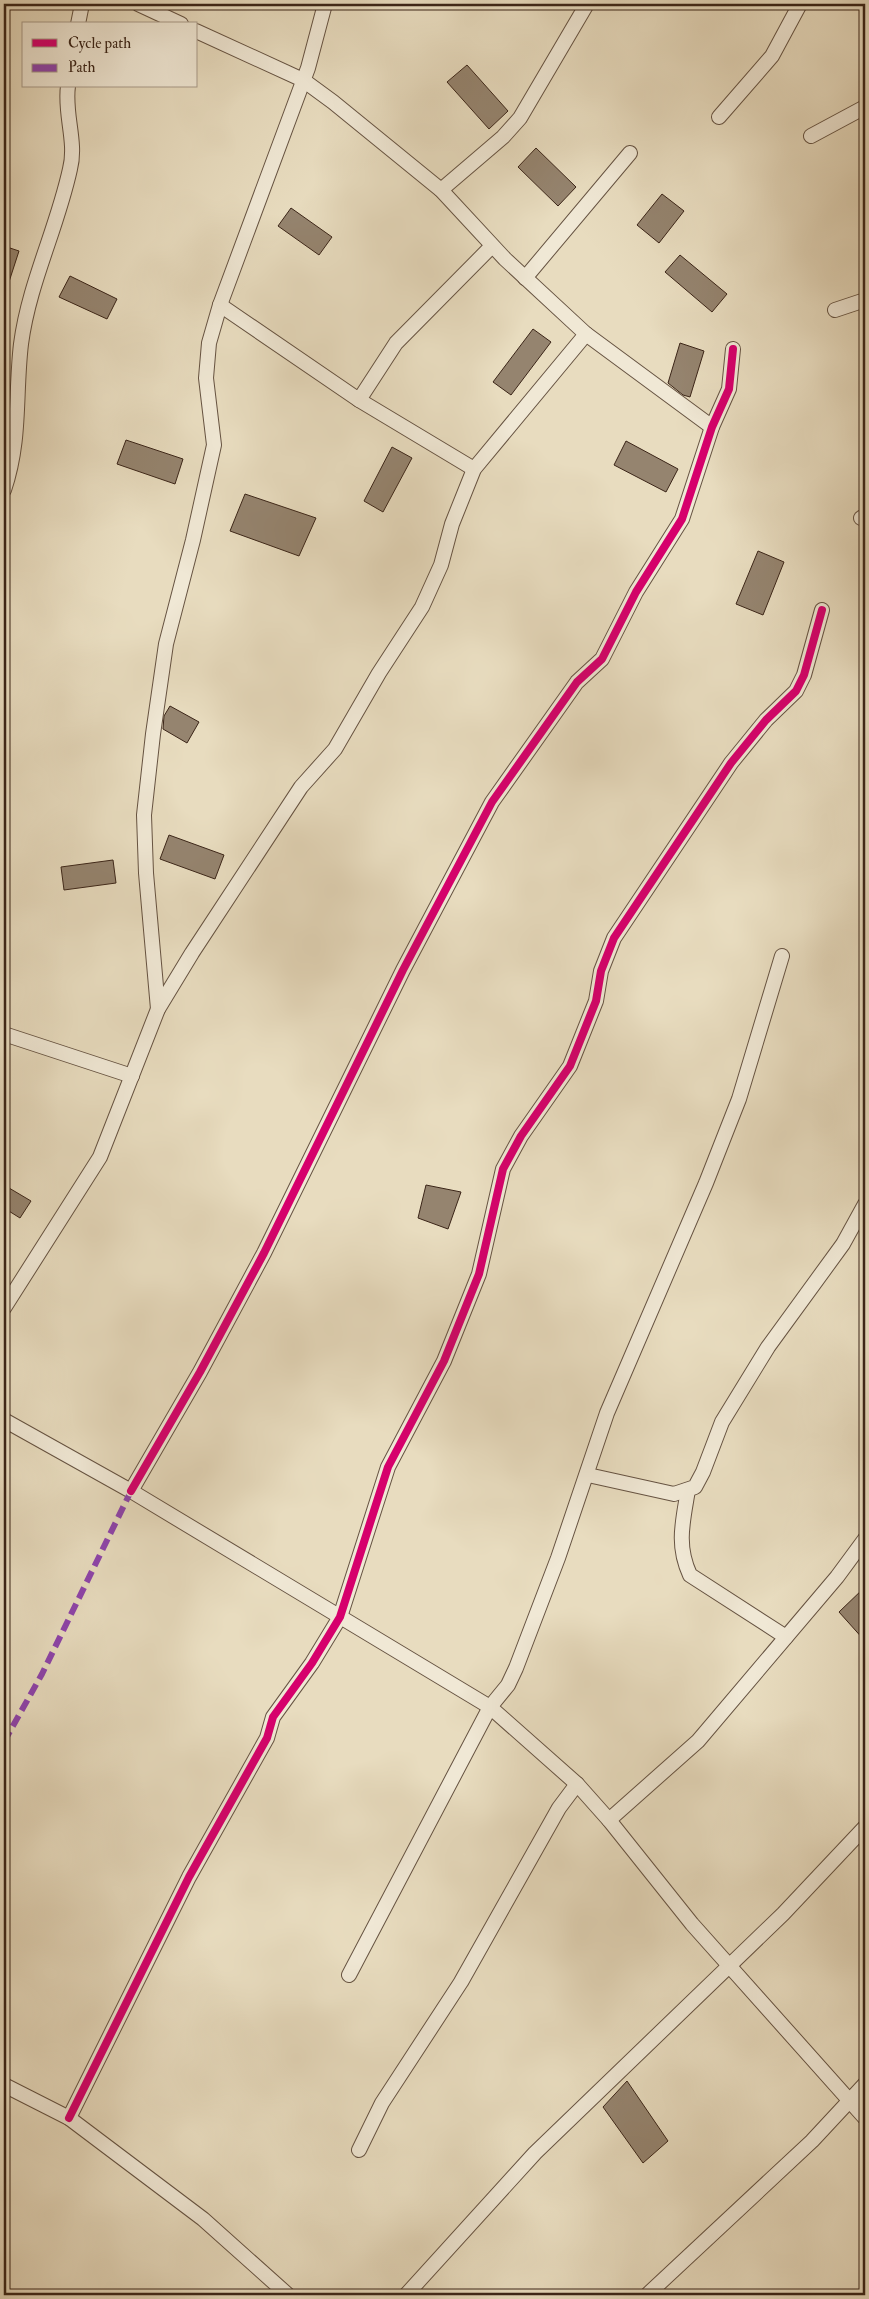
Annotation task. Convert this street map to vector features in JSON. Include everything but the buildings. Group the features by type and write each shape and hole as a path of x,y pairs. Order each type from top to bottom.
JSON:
{"street":[{"path":"78,22 82,4"},
{"path":"138,4 176,22"},
{"path":"158,1009 146,873 144,815 166,644 195,532 214,445 206,378 209,343 220,305 303,80 325,4"},
{"path":"441,190 503,137 520,118 587,4"},
{"path":"719,117 772,56 800,4"},
{"path":"198,32 303,80 441,190 492,246 586,334 712,427"},
{"path":"4,490 9,475 18,426 21,346 28,300 70,169 72,146 66,100 68,88"},
{"path":"811,136 865,107"},
{"path":"525,278 630,153"},
{"path":"359,400 396,343 492,246"},
{"path":"835,310 865,300"},
{"path":"220,305 359,400 474,469"},
{"path":"4,1308 100,1156 158,1009 192,953 301,787 335,750 422,606 441,564 452,524 474,469 586,334"},
{"path":"130,1491 200,1372 264,1253 403,970 492,802 577,682 602,659 636,592 682,519 712,427 729,389 733,349"},
{"path":"69,2118 189,1877 267,1738 273,1717 312,1663 340,1617 388,1467 444,1360 479,1274 503,1168 521,1136 570,1066 596,1001 601,971 614,938 731,763 766,720 796,691 804,675 822,610"},
{"path":"349,1975 490,1707 508,1685 516,1668 588,1475 607,1413 706,1183 735,1109 782,956"},
{"path":"4,1034 132,1076"},
{"path":"588,1475 674,1494 695,1486 704,1472 722,1422 768,1347 843,1244 865,1204"},
{"path":"4,1420 130,1491 490,1707 577,1784 609,1820 692,1924 865,2118"},
{"path":"688,1490 680,1541 683,1560 690,1575 786,1637"},
{"path":"609,1820 698,1741 837,1577 865,1539"},
{"path":"359,2150 382,2103 461,1982 559,1808 577,1784"},
{"path":"406,2295 535,2153 783,1914 865,1826"},
{"path":"647,2295 806,2147 865,2084"},
{"path":"4,2085 69,2118 203,2219 288,2295"}],"marked path":[{"path":"4,1742 42,1674 131,1491"}],"cycle path":[{"path":"131,1491 200,1372 264,1253 403,970 492,802 577,682 602,659 636,592 682,519 712,427 729,389 733,349"},
{"path":"69,2118 189,1877 267,1738 273,1717 312,1663 340,1617 388,1467 444,1361 479,1274 503,1169 521,1136 570,1066 596,1001 601,971 614,938 731,763 766,720 796,691 804,675 822,610"}]}
